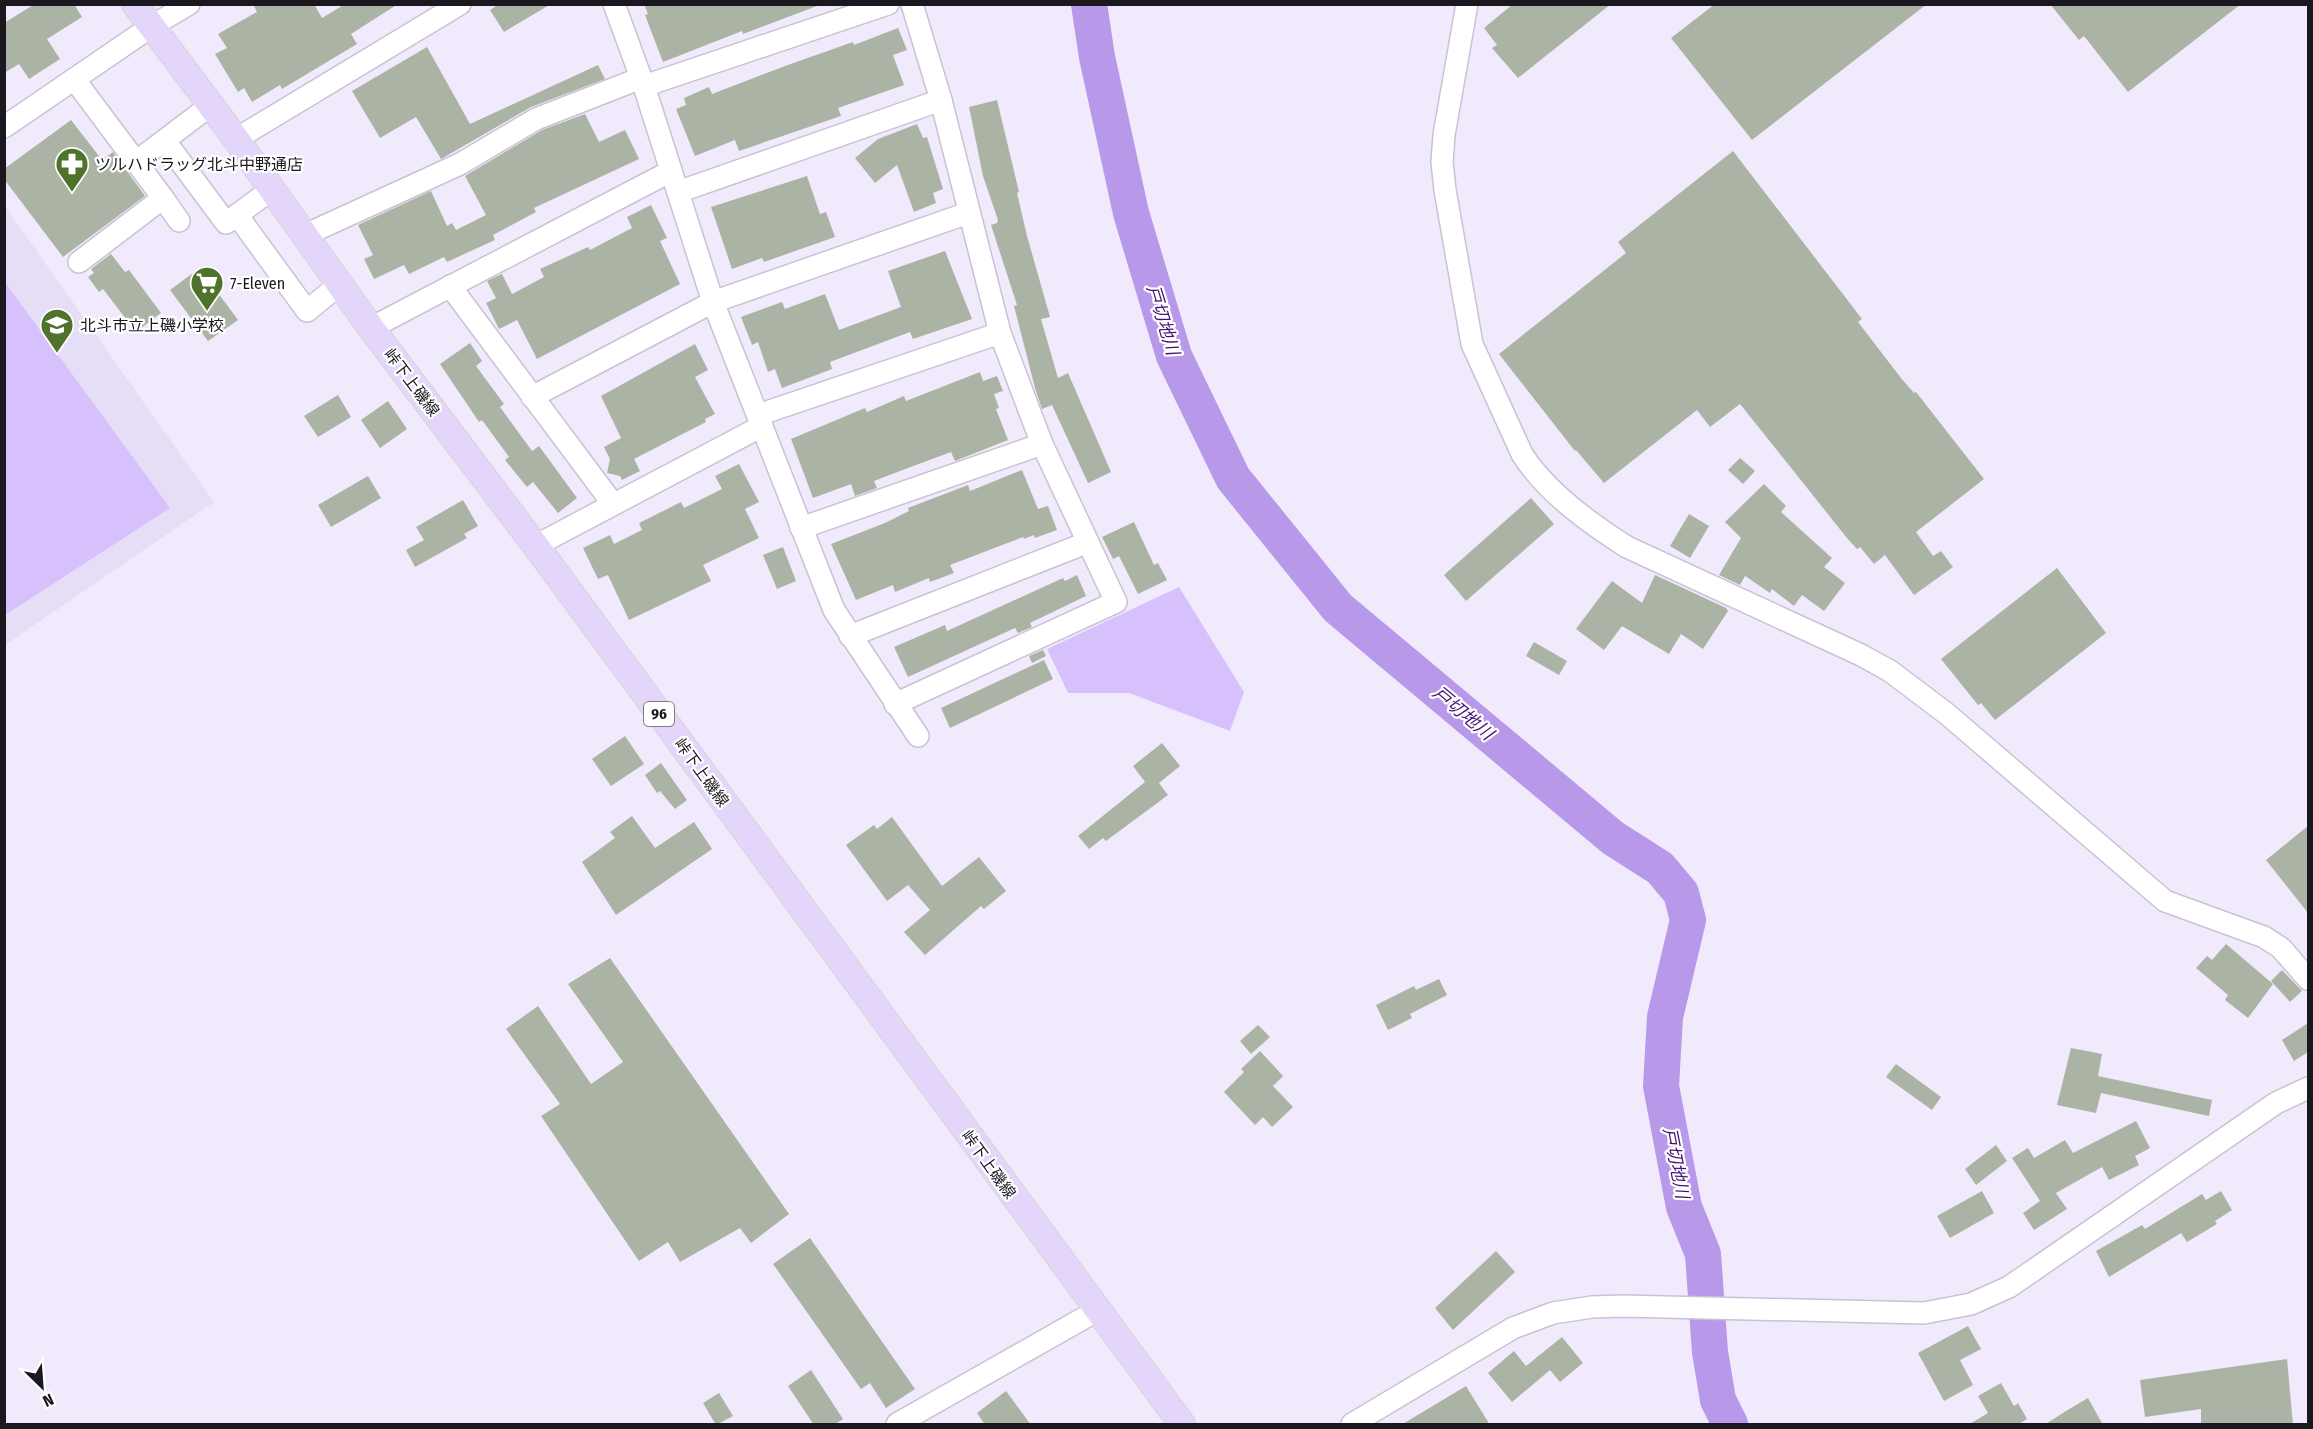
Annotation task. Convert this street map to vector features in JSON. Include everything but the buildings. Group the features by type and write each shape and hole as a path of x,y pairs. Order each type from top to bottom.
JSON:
{"main road":[{"name":"峠下上磯線","path":"135,4 236,139 371,328 535,546 1182,1425"}],"street":[{"path":"4,127 189,4"},
{"path":"236,139 460,4"},
{"path":"614,4 643,82 713,302 834,610 918,736"},
{"path":"305,235 460,164 536,119 643,82 888,4"},
{"path":"895,704 1116,602 1086,543 1042,444 1000,333 941,100 912,4"},
{"path":"1467,4 1444,135 1442,162 1445,189 1472,344 1522,454 1543,482 1606,534 1627,547 1861,655 1890,671 1947,714 2165,901 2264,938 2281,948 2308,980"},
{"path":"74,79 137,161 179,221"},
{"path":"678,192 941,100"},
{"path":"137,161 211,105"},
{"path":"165,141 226,223 272,189"},
{"path":"371,328 672,171"},
{"path":"79,262 163,198"},
{"path":"532,397 713,302 968,213"},
{"path":"237,215 307,311 340,284"},
{"path":"450,286 613,504"},
{"path":"535,546 760,421 1000,333"},
{"path":"801,528 1042,444"},
{"path":"850,636 1086,543"},
{"path":"1352,1425 1492,1339 1553,1313 1592,1307 1647,1306 1924,1313 1948,1310 1990,1297 2045,1263 2276,1103 2308,1088"},
{"path":"897,1425 1098,1310"}],"shaded area":[{"name":"北斗市立上磯小学校","path":"4,205 214,502 5,645 4,645"},
{"name":"北斗市立上磯小学校","path":"4,281 170,508 5,615 4,615"},
{"path":"1179,587 1244,692 1230,731 1129,693 1068,693 1047,649"}],"waterway":[{"name":"戸切地川","path":"1089,4 1097,57 1131,213 1174,356 1233,478 1338,608 1613,838 1660,868 1681,893 1688,920 1665,1017 1661,1086 1684,1207 1703,1254 1710,1352 1718,1400 1730,1424"}],"place":[{"name":"ツルハドラッグ北斗中野通店","path":"72,193"},
{"name":"7-Eleven","path":"207,312"},
{"name":"北斗市立上磯小学校","path":"57,354"}]}
